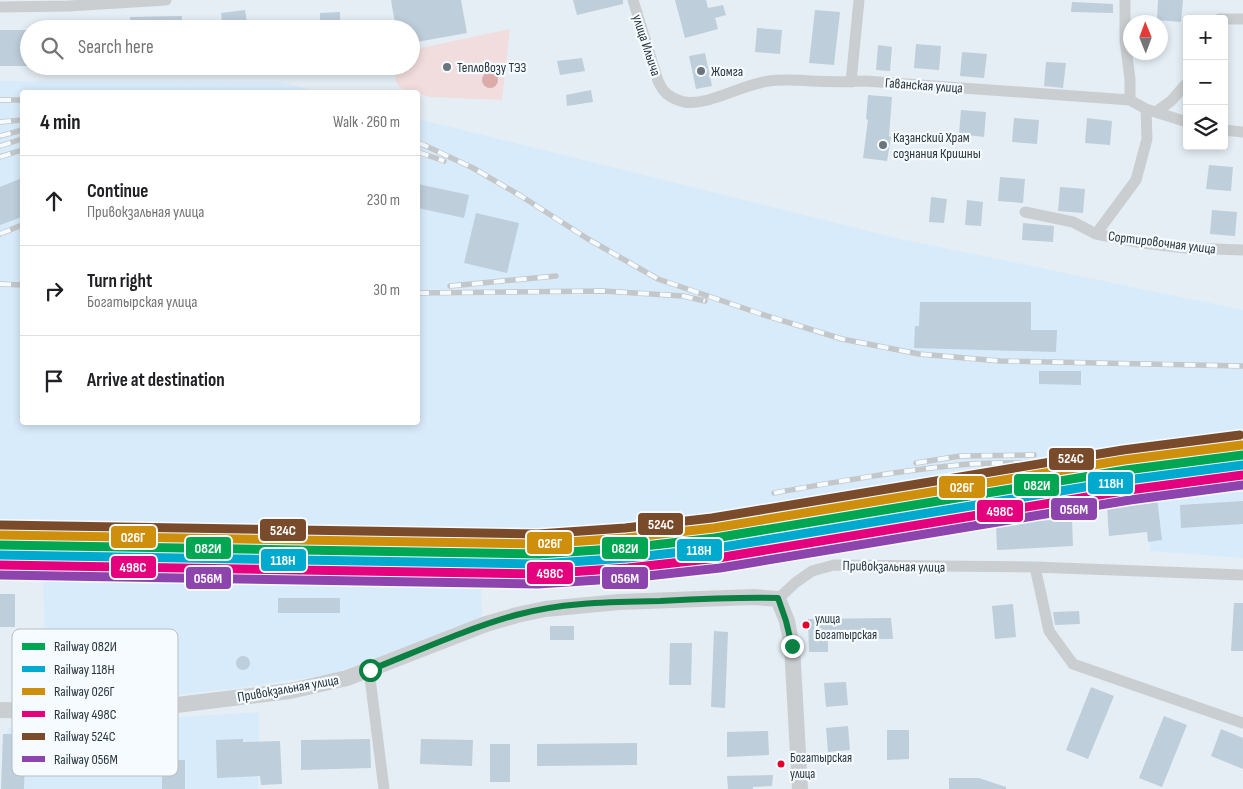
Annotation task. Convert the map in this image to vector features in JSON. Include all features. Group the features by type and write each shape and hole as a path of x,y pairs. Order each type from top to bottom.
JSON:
{"main road":[{"name":"Привокзальная улица","path":"178,705 290,691 347,678 486,624 545,609 619,602 754,597 778,598"},
{"path":"778,598 792,646 800,789"}],"street":[{"path":"0,7 69,6 166,0"},
{"name":"улица Ильича","path":"633,0 658,80 663,90"},
{"path":"851,82 859,0"},
{"path":"1125,0 1125,40 1130,79 1130,100"},
{"path":"1228,19 1243,19"},
{"name":"Гаванская улица","path":"663,90 677,100 696,102 712,99 759,82 771,80 865,81 1130,100 1151,110 1183,121"},
{"path":"1096,234 1136,180 1147,139 1151,110 1171,101 1183,88"},
{"path":"1228,130 1243,132"},
{"name":"Сортировочная улица","path":"1025,212 1073,222 1096,234 1142,243 1185,248 1243,250"},
{"name":"Привокзальная улица","path":"778,598 794,583 812,572 834,565 1035,567 1243,574"},
{"path":"1035,567 1049,631 1073,664 1243,723"},
{"path":"370,670 384,789"}],"shaded area":[{"path":"510,29 502,100 430,97 420,94 420,90 401,88 396,82 396,75 420,75 420,48"},
{"path":"490,72 498,80 490,88 482,80"},
{"path":"0,81 282,82 312,90 20,90 20,425 420,425 420,119 901,239 1243,310 1243,472 1198,474 994,514 752,554 0,567"},
{"path":"1243,474 1243,558 1150,551 1145,490 1199,477"},
{"path":"43,576 485,580 481,594 482,618 332,674 231,689 178,694 178,629 44,629"},
{"path":"259,712 258,789 3,789 8,728 12,728 12,776 178,776 178,717"}],"building":[{"path":"391,0 461,0 467,33 420,41 420,20 394,20"},
{"path":"573,0 623,0 623,4 577,15"},
{"path":"675,0 706,0 708,8 723,5 726,15 715,18 718,29 685,38"},
{"path":"1158,0 1183,0 1181,22 1168,21 1168,15 1157,15"},
{"path":"1072,2 1113,4 1113,13 1071,12"},
{"path":"245,10 247,20 222,20 221,13"},
{"path":"815,10 840,12 834,65 809,63"},
{"path":"340,12 340,20 320,20 320,13"},
{"path":"182,16 182,20 130,20 130,17"},
{"path":"757,28 782,30 780,54 755,52"},
{"path":"0,30 20,30 20,66 0,66"},
{"path":"916,44 941,46 939,70 914,68"},
{"path":"878,45 892,47 890,71 876,70"},
{"path":"962,52 987,54 984,78 960,76"},
{"name":"Жомга","path":"705,53 712,86 696,89 689,56"},
{"path":"582,58 585,71 560,75 557,61"},
{"path":"1046,62 1066,63 1063,88 1044,86"},
{"path":"591,90 593,102 567,106 566,95"},
{"path":"868,95 892,97 889,136 891,137 887,161 863,158 868,120 866,119"},
{"path":"961,110 986,112 984,137 959,134"},
{"path":"1014,118 1039,120 1037,144 1012,142"},
{"path":"1087,118 1112,121 1110,145 1085,143"},
{"path":"1209,165 1233,167 1231,191 1206,189"},
{"path":"1000,177 1025,179 1023,203 998,201"},
{"path":"20,179 20,218 0,225 0,187"},
{"path":"420,184 469,195 464,218 420,208"},
{"path":"1060,187 1085,189 1083,213 1058,211"},
{"path":"931,197 947,199 944,223 929,222"},
{"path":"967,200 983,202 981,226 965,225"},
{"path":"1212,210 1237,212 1235,236 1210,234"},
{"path":"476,213 519,223 507,273 464,263"},
{"path":"1023,223 1054,226 1053,242 1022,240"},
{"path":"920,302 1031,302 1031,330 1057,330 1056,352 914,348 915,326 919,326"},
{"path":"1039,371 1081,371 1081,385 1039,384"},
{"path":"1156,489 1162,540 1148,542 1147,532 1109,536 1107,507 1115,506 1113,494"},
{"path":"1243,501 1243,524 1181,528 1180,505"},
{"path":"1072,519 1073,546 997,550 996,523"},
{"path":"0,594 15,594 15,627 0,627"},
{"path":"278,598 340,598 340,613 278,613"},
{"path":"1234,603 1243,603 1243,651 1231,651"},
{"path":"1013,604 1016,637 995,639 992,606"},
{"path":"1079,611 1080,624 1055,625 1053,612"},
{"path":"891,618 893,639 828,639 828,652 809,652 808,619"},
{"path":"550,626 574,626 574,640 550,640"},
{"path":"714,631 728,632 725,708 711,707"},
{"path":"670,643 692,643 691,685 669,685"},
{"path":"240,656 246,656 250,663 246,670 240,670 236,666 236,660"},
{"path":"846,682 848,705 826,707 824,683"},
{"path":"1091,687 1114,696 1088,759 1066,750"},
{"path":"1164,716 1187,725 1162,787 1139,778"},
{"path":"848,726 850,750 828,752 826,728"},
{"path":"1221,729 1243,738 1243,769 1211,756"},
{"path":"887,730 909,730 909,759 887,760"},
{"path":"768,731 769,755 727,757 727,732"},
{"path":"3,734 12,734 12,776 24,776 24,789 1,789"},
{"path":"243,739 243,742 280,741 282,784 261,785 260,776 217,778 216,740"},
{"path":"370,739 371,768 301,770 301,740"},
{"path":"421,739 473,740 472,766 420,764"},
{"path":"637,743 637,765 537,766 537,744"},
{"path":"490,744 510,744 510,782 490,782"},
{"path":"178,760 185,760 185,789 162,789 162,776 178,776"},
{"path":"773,775 772,786 753,787 753,789 728,789 727,776"},
{"path":"949,778 979,778 1006,787 1006,789 949,789"}],"railway":[{"path":"0,100 20,100"},
{"path":"0,122 20,120"},
{"path":"0,136 20,131"},
{"path":"0,146 20,140"},
{"path":"420,144 473,168 588,239 658,279 842,339 919,354 1000,361 1243,366"},
{"path":"0,157 20,151"},
{"path":"420,153 444,161"},
{"path":"0,234 20,226"},
{"path":"450,286 556,276"},
{"path":"0,284 20,285"},
{"path":"420,293 603,291 683,296 705,301"},
{"path":"774,493 913,470 969,464 1029,463 1093,456 1182,442"},
{"path":"916,463 960,456 1034,455"},
{"path":"988,493 1127,481 1243,467"}],"rail line":[{"name":"524С","path":"0,525 538,534 625,528 712,518 1123,450 1240,435"},
{"name":"026Г","path":"0,535 539,544 626,538 714,528 1124,460 1242,445"},
{"name":"082И","path":"0,545 539,554 627,548 715,538 1126,470 1243,455"},
{"name":"118Н","path":"0,555 539,564 628,558 717,548 1127,480 1243,465"},
{"name":"498С","path":"0,565 539,574 628,568 718,558 1129,490 1243,475"},
{"name":"056М","path":"0,575 538,584 629,578 720,568 1130,500 1243,485"}],"place":[{"name":"Тепловозу ТЭ3","path":"447,67"},
{"name":"Жомга","path":"701,71"},
{"name":"Казанский Храм сознания Кришны","path":"883,145"},
{"name":"улица Богатырская","path":"806,625"},
{"name":"Богатырская улица","path":"781,764"}],"route":[{"path":"370,670 486,624 517,615 545,609 619,602 754,597 778,598 792,646"}]}
